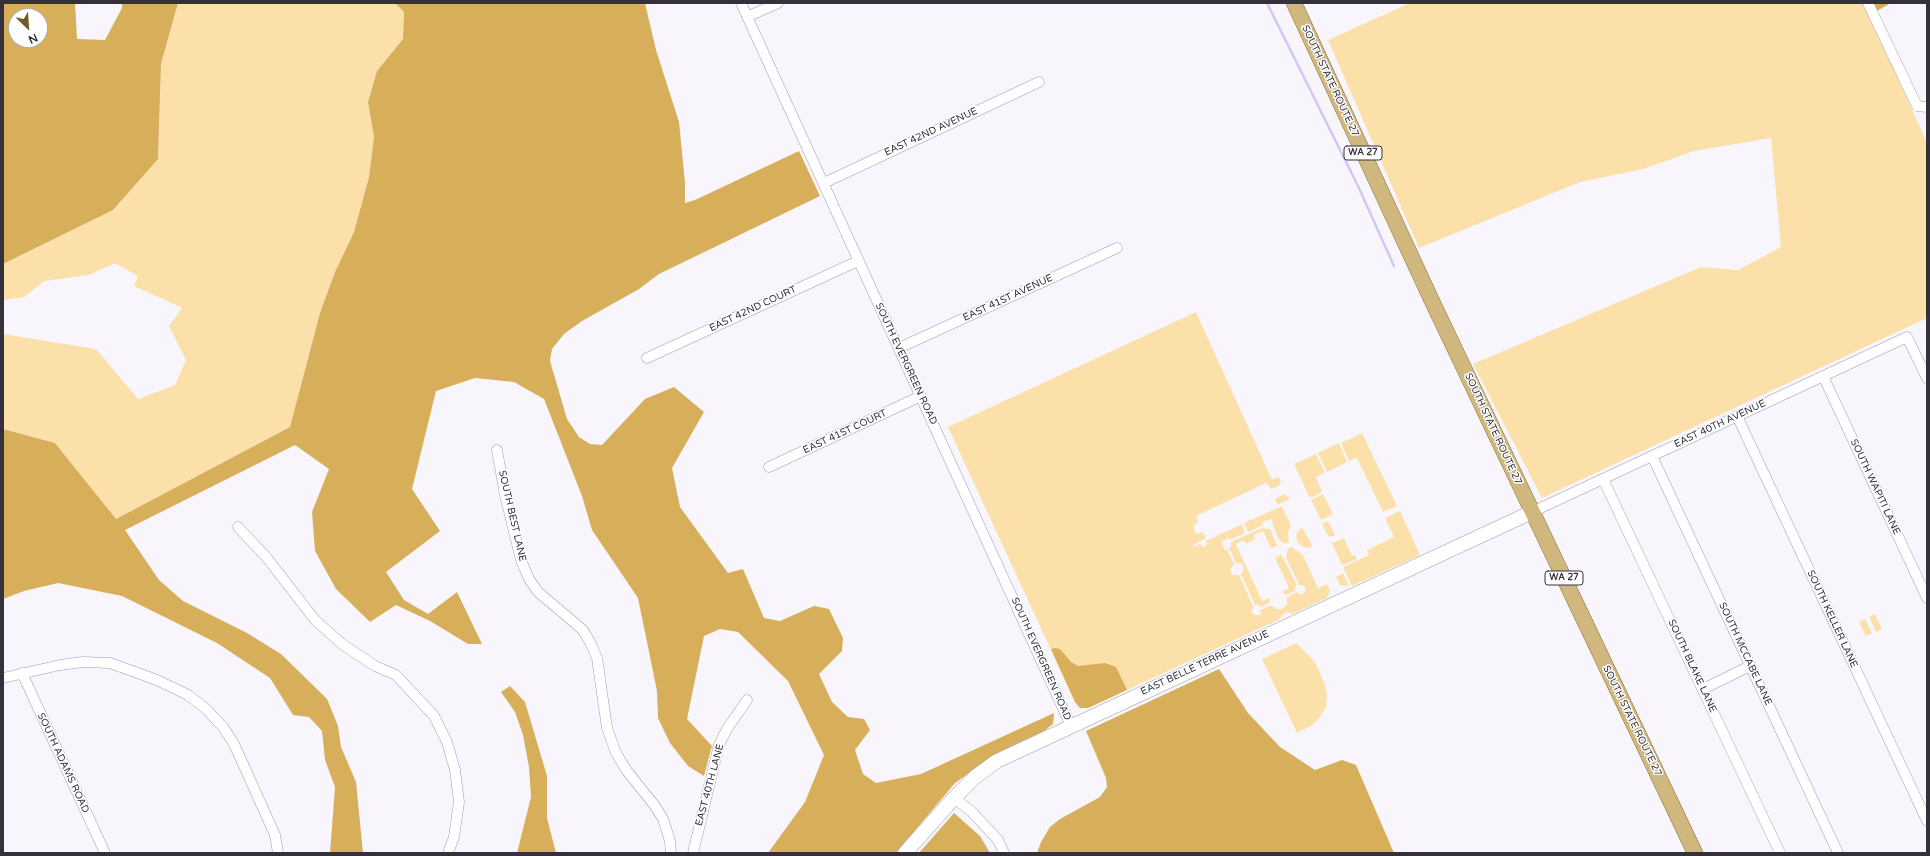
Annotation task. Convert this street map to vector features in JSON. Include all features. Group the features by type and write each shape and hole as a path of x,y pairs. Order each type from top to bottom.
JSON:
{"main road":[{"name":"SOUTH STATE ROUTE 27","path":"1294,3 1532,512 1695,853"}],"street":[{"name":"SOUTH EVERGREEN ROAD","path":"741,3 1071,726"},
{"path":"747,17 778,3"},
{"path":"1868,3 1922,107"},
{"name":"EAST 42ND AVENUE","path":"824,183 1039,82"},
{"name":"EAST 41ST AVENUE","path":"899,348 1117,248"},
{"name":"EAST 42ND COURT","path":"647,358 858,261"},
{"name":"EAST 40TH AVENUE","path":"1532,512 1907,337 1927,378"},
{"name":"SOUTH WAPITI LANE","path":"1824,376 1927,598"},
{"name":"EAST 41ST COURT","path":"769,467 921,396"},
{"name":"SOUTH KELLER LANE","path":"1737,416 1927,821"},
{"name":"SOUTH BEST LANE","path":"497,450 505,495 521,560 528,579 538,592 583,630 597,658 607,728 616,753 627,771 656,806 663,819 670,841 671,853"},
{"name":"SOUTH MCCABE LANE","path":"1652,456 1838,853"},
{"name":"SOUTH BLAKE LANE","path":"1603,479 1780,853"},
{"name":"EAST BELLE TERRE AVENUE","path":"906,853 954,798 975,777 997,761 1532,512"},
{"path":"238,528 267,558 315,620 342,644 375,666 396,675 434,716 448,742 455,770 459,802 454,837 448,853"},
{"path":"3,678 60,665 83,662 110,663 157,680 188,695 205,708 223,728 234,744 272,829 278,853"},
{"path":"1703,689 1750,666"},
{"name":"SOUTH ADAMS ROAD","path":"22,673 105,853"},
{"name":"EAST 40TH LANE","path":"693,853 719,745 727,729 747,700"},
{"path":"954,798 972,812 998,840 1004,853"}],"shaded area":[{"path":"3,3 75,3 77,39 105,40 122,8 122,3 178,3 161,64 158,159 113,210 3,264"},
{"path":"178,3 395,3 404,12 403,39 377,71 368,102 374,137 369,177 354,232 335,272 320,313 290,427 116,519 55,443 3,429 3,334 96,349 138,399 175,385 186,360 169,326 182,308 134,286 138,276 115,263 89,275 44,281 24,297 3,300 3,264 113,210 158,159 161,64"},
{"path":"395,3 645,3 656,50 679,122 685,183 685,203 695,200 799,151 820,196 659,274 639,289 582,321 564,334 552,349 550,361 567,419 579,437 590,444 602,445 645,399 674,387 704,412 672,468 680,507 728,573 743,569 764,618 780,621 814,606 829,609 843,638 842,651 819,674 832,702 848,717 864,719 870,730 855,750 863,774 876,783 921,774 1054,713 1053,724 1044,731 1012,746 983,763 955,783 896,853 768,853 805,802 824,755 788,681 738,632 720,629 704,636 687,719 712,746 704,776 688,766 670,743 658,718 657,691 638,598 592,530 582,496 544,399 514,382 475,378 436,391 412,489 440,531 386,572 404,600 428,614 457,592 482,644 468,644 430,621 396,605 370,622 336,589 315,551 312,512 329,469 295,445 125,530 159,580 183,601 247,633 281,654 327,699 338,726 341,747 356,782 363,853 330,853 335,787 325,760 322,731 309,717 293,715 270,678 217,643 122,596 58,583 24,591 3,599 3,429 55,443 116,519 290,427 320,313 335,272 354,232 369,177 374,137 368,102 377,71 403,39 404,12"},
{"path":"1410,3 1864,3 1927,143 1927,318 1542,498 1473,364 1701,267 1738,270 1781,247 1771,138 1694,151 1643,169 1580,182 1419,248 1328,40"},
{"path":"1873,3 1891,3 1877,11"},
{"path":"1196,312 1272,480 1279,477 1281,481 1279,486 1271,489 1266,483 1196,516 1198,522 1193,526 1196,534 1202,532 1206,538 1193,545 1194,547 1200,544 1205,547 1207,544 1206,541 1242,524 1245,533 1230,540 1229,538 1221,542 1225,550 1227,549 1234,564 1230,570 1232,575 1239,575 1254,608 1251,611 1254,615 1259,615 1261,613 1260,610 1271,605 1275,609 1282,609 1287,604 1287,597 1297,592 1301,595 1305,592 1305,587 1303,585 1300,586 1286,558 1288,549 1291,547 1303,555 1318,588 1327,584 1330,591 1327,598 1292,614 1287,612 1282,615 1280,619 1088,708 1080,708 1075,702 948,427"},
{"path":"1362,433 1397,506 1383,512 1357,458 1349,461 1341,443"},
{"path":"1339,443 1347,462 1327,472 1318,453"},
{"path":"1316,454 1325,473 1316,477 1322,492 1310,498 1294,464"},
{"path":"1284,494 1290,499 1277,505 1275,499"},
{"path":"1323,494 1333,514 1321,520 1311,500"},
{"path":"1282,506 1291,526 1288,532 1289,542 1285,544 1278,539 1271,519 1262,522 1263,525 1248,532 1244,523"},
{"path":"1400,511 1420,555 1352,586 1343,567 1369,555 1367,550 1394,537 1385,518"},
{"path":"1328,521 1335,535 1329,537 1322,524"},
{"path":"1264,527 1265,529 1270,529 1278,548 1277,546 1271,548 1263,531 1254,535 1255,539 1246,544 1244,540 1236,544 1262,601 1269,598 1269,603 1261,607 1257,604 1255,605 1241,574 1244,569 1242,564 1236,563 1229,548 1231,547 1231,542"},
{"path":"1302,527 1312,545 1309,548 1301,546 1297,541 1296,534"},
{"path":"1344,538 1352,556 1355,555 1357,559 1342,565 1332,543"},
{"path":"1280,552 1297,585 1294,589 1295,591 1286,595 1282,592 1289,588 1275,558 1281,555"},
{"path":"1343,573 1349,586 1340,585 1336,577"},
{"path":"1875,614 1882,629 1876,632 1869,617"},
{"path":"1865,619 1872,633 1866,636 1859,622"},
{"path":"1296,643 1315,662 1325,684 1327,697 1326,707 1320,717 1311,726 1297,733 1262,659"},
{"path":"1051,649 1060,649 1071,662 1078,666 1105,663 1116,667 1127,690 1088,708 1080,708 1075,702"},
{"path":"1219,669 1248,713 1280,747 1315,770 1342,760 1356,765 1394,853 1037,853 1041,842 1050,827 1060,819 1100,797 1107,787 1106,778 1086,731"},
{"path":"510,686 525,702 547,776 547,818 556,853 517,853 531,797 529,767 523,735 515,712 501,692"},
{"path":"954,813 980,836 990,853 919,853"}],"waterway":[{"path":"1267,3 1358,186 1394,266"}]}
